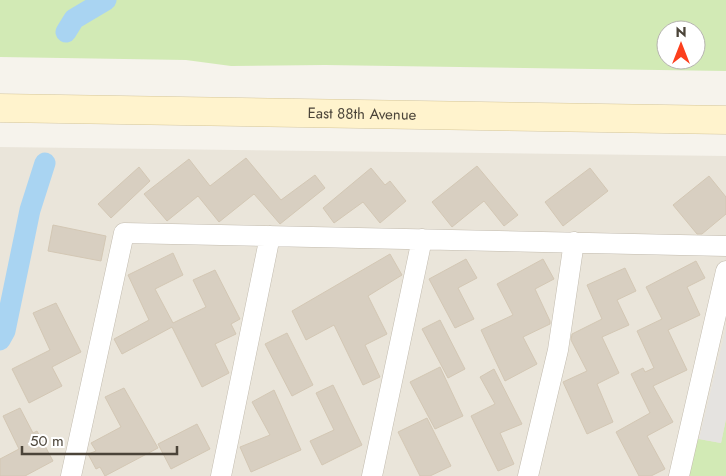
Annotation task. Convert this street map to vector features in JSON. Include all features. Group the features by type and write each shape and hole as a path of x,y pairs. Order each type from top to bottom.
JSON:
{"main road":[{"name":"East 88th Avenue","path":"0,108 726,120"}],"street":[{"path":"71,476 124,233 726,246"},
{"path":"221,476 270,236"},
{"path":"372,476 422,239"},
{"path":"528,476 558,350 574,242"},
{"path":"679,476 726,271"}],"shaded area":[{"path":"0,147 726,156 726,476 0,476"},
{"path":"726,328 726,419 721,443 699,439"}],"green space":[{"path":"0,0 726,0 726,71 659,70 706,70 706,20 656,20 656,70 325,65 231,66 186,60 0,57"},
{"path":"726,419 726,476 688,476 697,440 721,443"}],"building":[{"path":"246,158 281,200 315,175 325,188 280,224 254,194 219,222 198,196 167,221 144,194 189,159 210,186"},
{"path":"477,166 518,215 504,226 484,201 452,227 432,202"},
{"path":"139,167 150,181 111,218 98,204"},
{"path":"371,168 385,185 390,181 406,201 380,223 363,202 334,223 323,208"},
{"path":"590,168 608,191 563,226 545,202"},
{"path":"709,176 726,197 726,214 702,234 697,234 673,205"},
{"path":"53,225 106,236 101,261 48,251"},
{"path":"173,253 183,275 155,289 173,323 206,307 193,280 215,270 240,319 231,324 236,334 215,344 229,373 202,387 172,327 122,354 114,339 149,320 128,275"},
{"path":"390,254 402,275 368,296 387,334 365,345 380,377 363,385 334,325 306,340 292,311"},
{"path":"466,259 477,278 458,288 474,319 455,328 429,279"},
{"path":"543,259 554,279 535,289 550,324 523,337 537,364 505,381 481,330 513,315 497,284"},
{"path":"696,261 705,278 687,287 700,315 668,330 687,370 653,386 673,422 647,436 665,469 651,476 639,476 616,432 650,413 631,374 643,368 645,372 654,368 637,331 662,319 646,287"},
{"path":"625,268 636,291 617,300 629,325 602,337 619,373 597,384 613,422 587,434 563,382 587,371 571,340 572,334 602,319 587,285"},
{"path":"56,303 81,352 52,367 62,386 29,403 12,369 50,350 33,313"},
{"path":"440,320 465,369 448,378 422,329"},
{"path":"287,333 313,385 292,396 265,344"},
{"path":"440,367 463,416 435,429 410,382"},
{"path":"494,369 522,424 500,433 514,464 498,471 471,416 495,404 480,377"},
{"path":"333,385 362,445 322,465 310,441 334,430 316,393"},
{"path":"124,388 158,448 105,476 100,467 96,469 88,454 96,451 91,443 121,427 105,397"},
{"path":"274,390 301,450 251,472 240,447 270,435 252,402"},
{"path":"20,408 33,433 37,431 53,461 25,476 0,476 0,459 19,449 3,416"},
{"path":"427,418 451,466 430,476 420,476 398,432"},
{"path":"197,424 210,449 171,469 158,444"}],"waterway":[{"path":"66,32 74,19 106,0"},
{"path":"0,340 5,331 30,210 45,163"}]}
